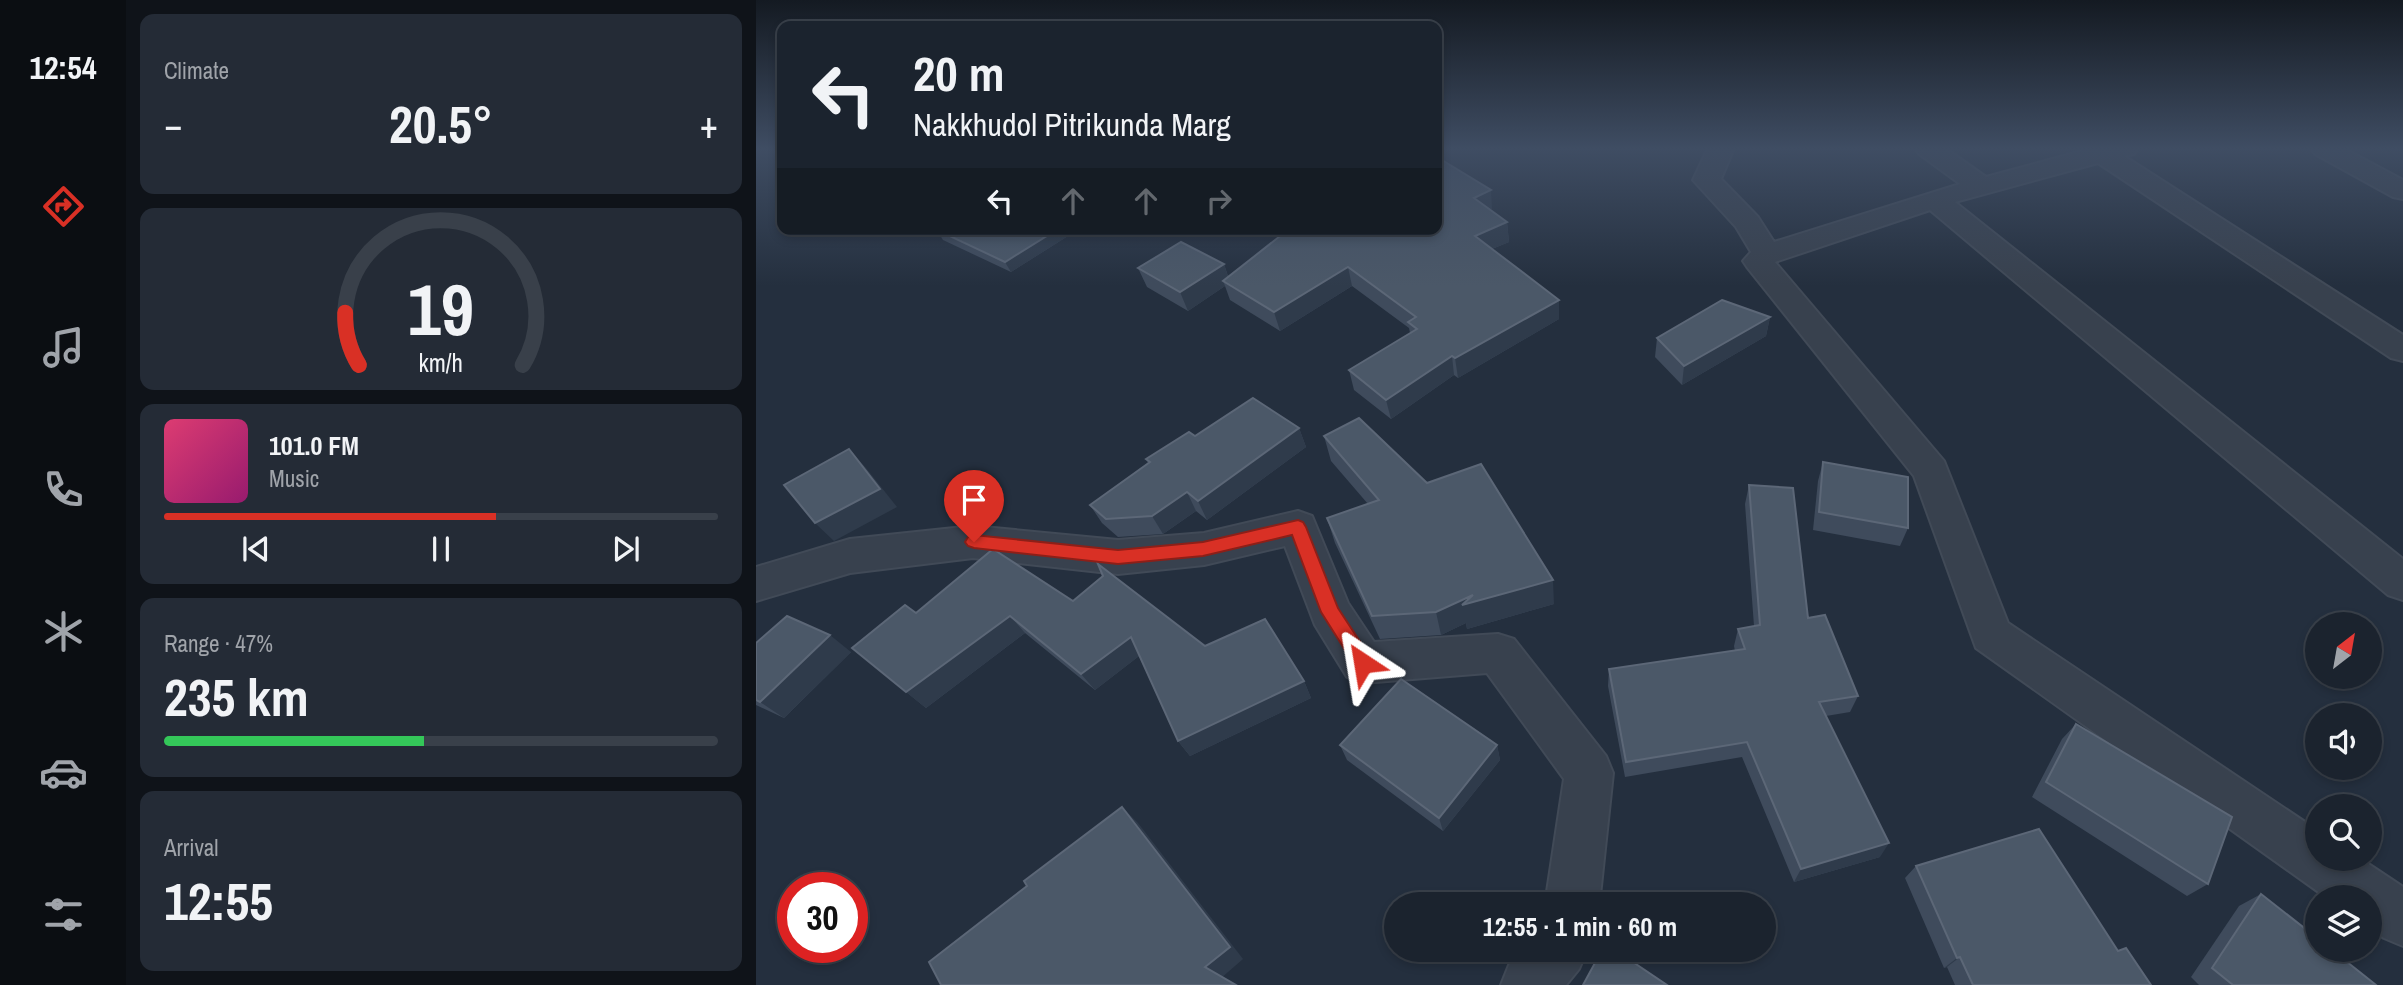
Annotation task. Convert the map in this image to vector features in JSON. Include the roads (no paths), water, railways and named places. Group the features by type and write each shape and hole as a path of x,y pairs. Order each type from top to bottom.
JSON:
{"street":[{"path":"1721,194 1748,222 1767,254"},
{"path":"1954,194 1767,254 1758,261 1931,471 1991,635 2403,919"},
{"path":"2172,194 2403,350"},
{"path":"1934,199 2403,583"},
{"path":"756,584 850,556 974,542 1118,557 1203,549 1298,527 1330,612 1363,663 1498,653 1589,773 1574,892"},
{"path":"1529,985 1549,962"}]}
